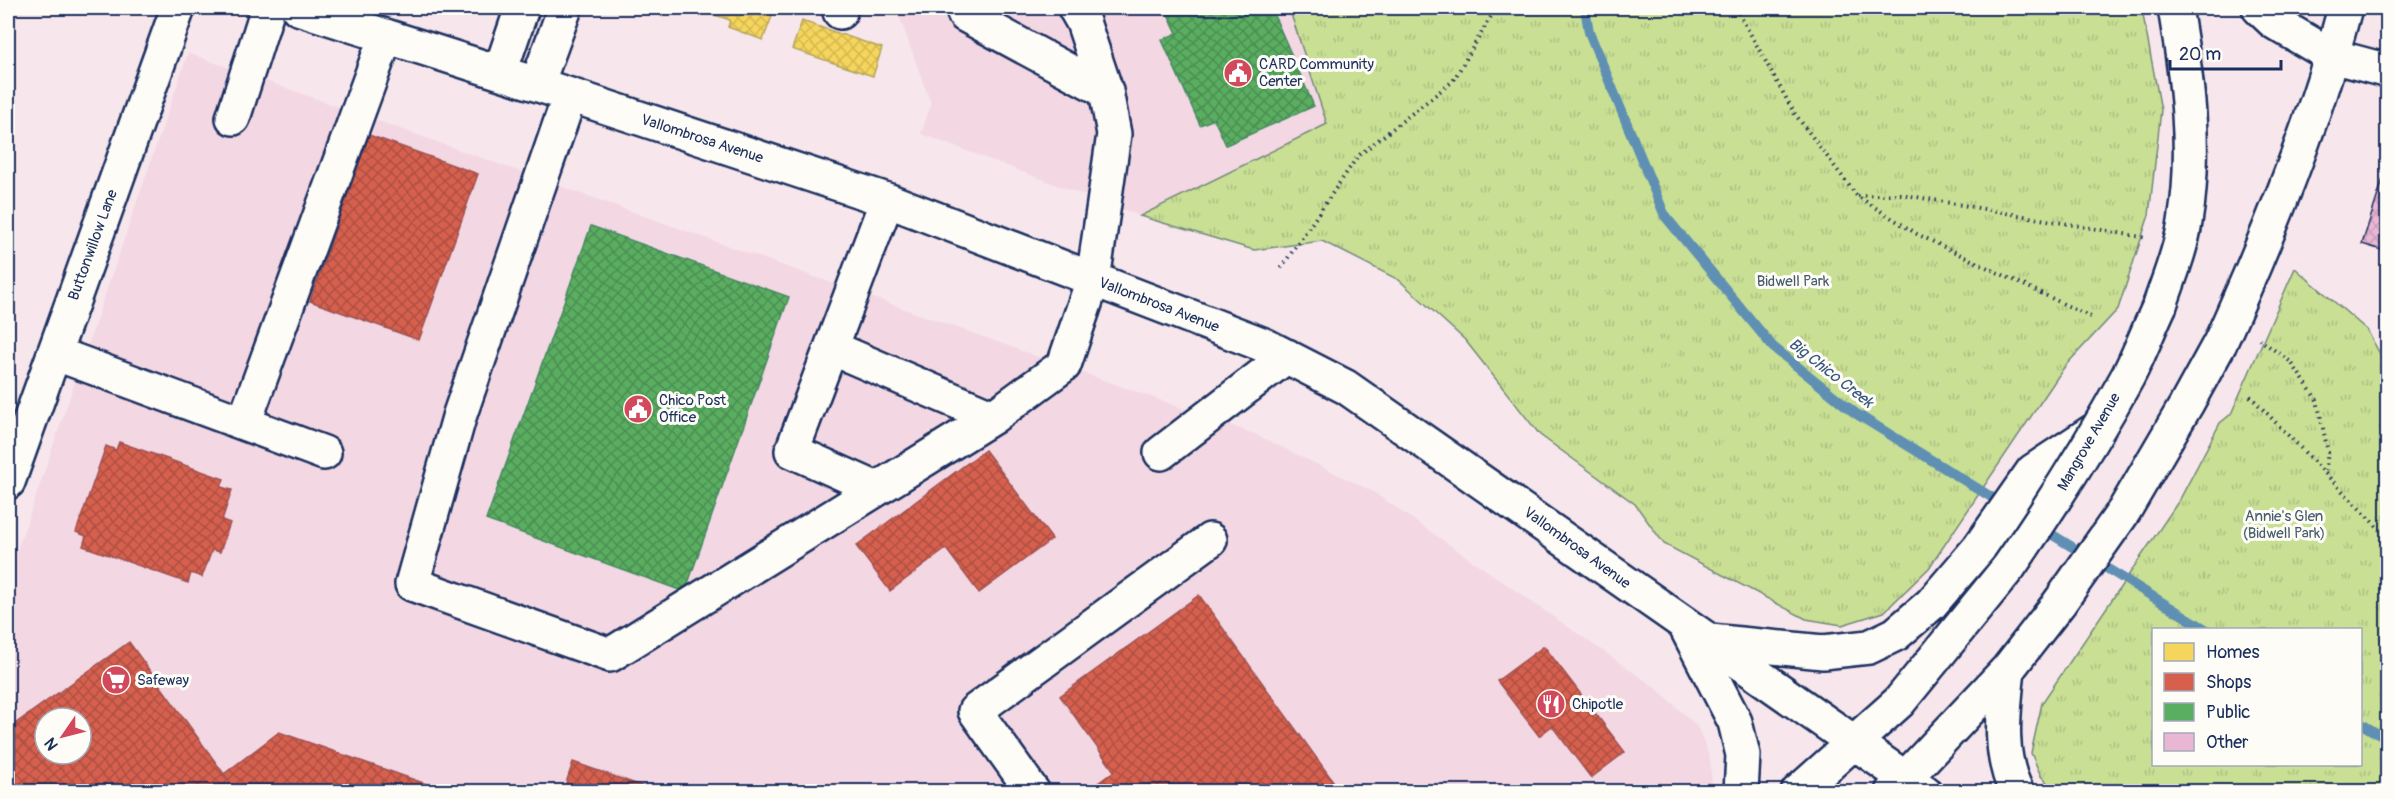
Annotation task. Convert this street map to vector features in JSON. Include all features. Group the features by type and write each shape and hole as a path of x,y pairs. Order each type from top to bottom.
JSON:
{"street":[{"name":"Buttonwillow Lane","path":"8,483 178,8"},
{"path":"233,118 268,8"},
{"name":"Vallombrosa Avenue","path":"297,8 537,84 886,200 1264,345 1287,356 1346,387 1453,459 1854,742 1908,787"},
{"path":"500,72 522,8"},
{"path":"537,84 565,8"},
{"path":"962,8 965,15 1106,91"},
{"path":"570,95 460,414 412,584 610,655 993,417 1064,366 1093,280 1114,134 1106,91 1083,22 1075,8"},
{"name":"Mangrove Avenue","path":"1798,792 1899,702 2009,567 2055,501 2129,374 2160,305 2185,223 2192,159 2184,63 2175,8"},
{"path":"2259,8 2274,22 2332,56 2388,71"},
{"path":"1908,787 2008,669 2060,602 2124,511 2186,405 2225,332 2287,183 2332,56 2345,8"},
{"path":"244,423 386,36"},
{"path":"876,489 792,451 886,200"},
{"path":"831,348 993,417"},
{"path":"54,353 324,453"},
{"path":"1161,453 1287,356"},
{"path":"1697,633 1823,651 1869,647 1896,634 1931,604 1979,548 2032,471 2098,428"},
{"path":"1033,792 975,711 1210,540"},
{"path":"1697,633 1735,722 1743,755 1741,792"},
{"path":"2008,669 2002,725 2008,768 2017,792"}],"path":[{"path":"1281,268 1358,156 1452,81 1496,8"},
{"path":"1736,8 1795,114 1857,196 1917,234 2093,318"},
{"path":"1857,196 1900,194 2152,240"},
{"path":"2225,332 2291,362 2317,400 2328,452 2325,475"},
{"path":"2250,396 2388,538"}],"shaded area":[{"path":"896,8 1289,8 1327,124 1140,216 921,134 931,104"},
{"path":"188,53 1255,434 1372,491 1655,687 1697,726 1710,758 1712,783 1709,792 8,792 8,577"}],"green space":[{"name":"Bidwell Park","path":"1289,8 2138,8 2143,15 2161,110 2149,215 2118,309 2065,366 1929,568 1884,612 1842,625 1806,619 1664,544 1635,504 1540,435 1465,340 1399,280 1322,241 1254,250 1140,216 1327,124"},
{"name":"Annie's Glen (Bidwell Park)","path":"2295,268 2367,330 2387,367 2387,791 2055,791 2041,776 2031,753 2042,703 2180,499 2220,423 2231,414"}],"building: Homes":[{"path":"683,8 775,8 763,40 728,27 730,20 698,9 697,13"},
{"path":"802,21 882,48 873,76 792,49"}],"building: Shops":[{"path":"369,135 478,174 419,340 310,301"},
{"path":"119,442 224,479 221,487 232,490 222,520 230,523 220,552 212,550 202,577 191,573 188,583 83,546 86,536 76,532 106,446 116,450"},
{"path":"985,450 1052,539 979,593 946,549 890,591 856,546"},
{"path":"1199,595 1341,792 1086,792 1114,771 1060,696"},
{"name":"Safeway","path":"129,642 237,792 8,792 8,729 33,711 33,766 93,766 93,706 40,706"},
{"name":"Chipotle","path":"1544,646 1625,752 1591,778 1552,726 1539,736 1497,681"},
{"path":"279,732 449,792 237,792 224,774"},
{"path":"573,762 659,792 563,792"}],"building: Public":[{"name":"CARD Community Center","path":"1165,8 1271,8 1314,106 1226,145 1214,119 1200,125 1162,40 1177,33"},
{"name":"Chico Post Office","path":"591,226 789,297 685,592 486,520"}],"building: Other":[{"path":"2384,176 2388,178 2388,252 2362,244"}],"waterway":[{"name":"Big Chico Creek","path":"1585,8 1589,32 1665,216 1773,347 1855,413 2204,628"},
{"name":"Big Chico Creek","path":"2362,724 2388,740"}],"place":[{"name":"CARD Community Center","path":"1238,73"},
{"name":"Chico Post Office","path":"638,409"},
{"name":"Safeway","path":"116,680"},
{"name":"Chipotle","path":"1551,704"}]}
